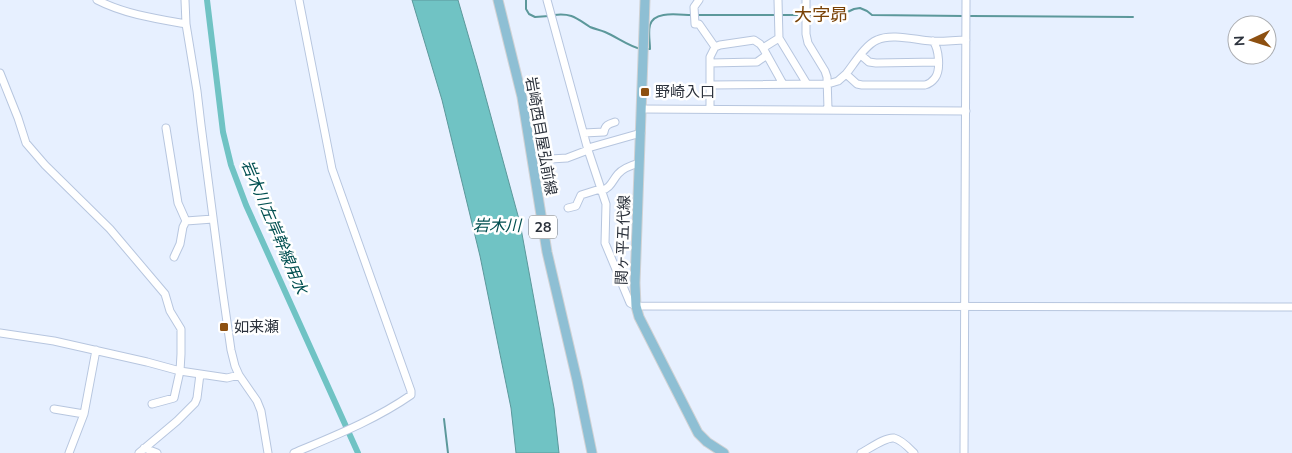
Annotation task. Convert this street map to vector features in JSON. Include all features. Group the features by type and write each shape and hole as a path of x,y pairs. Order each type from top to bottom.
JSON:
{"main road":[{"name":"岩崎西目屋弘前線","path":"498,0 522,97 547,252 592,453"},
{"name":"関ヶ平五代線","path":"646,0 635,283 636,306 639,317 698,434 724,453"}],"street":[{"path":"97,0 118,10 186,24"},
{"path":"185,0 186,24 197,91 231,350 239,375 257,401 261,411 268,453"},
{"path":"294,453 353,428 393,408 411,395 332,169 299,0"},
{"path":"547,0 588,149 606,204 606,243 630,302 636,306 1292,307"},
{"path":"699,0 694,6 694,24 699,24 715,47"},
{"path":"778,0 779,38 808,84"},
{"path":"806,0 806,34 808,42 825,71 828,84 828,110"},
{"path":"964,453 966,0"},
{"path":"711,85 828,84 838,81 846,74 870,44 877,40 891,37 933,41 966,40"},
{"path":"710,63 757,62 779,38"},
{"path":"710,110 710,63 712,52 720,44 754,40 760,44 783,84"},
{"path":"846,74 857,84 862,85 925,85 935,79 938,73 937,49 933,41"},
{"path":"861,55 869,62 876,63 938,62"},
{"path":"0,73 26,143 45,165 110,229 165,294 170,311 181,329 180,371 174,398 152,404"},
{"path":"642,109 966,111"},
{"path":"584,133 604,132 609,124 615,122"},
{"path":"166,128 178,203 186,221"},
{"path":"551,159 566,158 588,149 641,134"},
{"path":"568,208 576,206 581,195 607,189 622,170 640,163"},
{"path":"186,221 213,220"},
{"path":"174,256 180,244 186,221"},
{"path":"0,332 96,350 180,371 227,378 239,375"},
{"path":"69,453 84,414 96,350"},
{"path":"142,451 195,403 198,398 200,374"},
{"path":"54,409 84,414"},
{"path":"861,453 885,440 894,438 905,444 914,453"},
{"path":"142,451 157,453"}],"water":[{"name":"岩木川","path":"412,0 458,0 520,223 554,408 559,453 516,453 511,408 480,256 442,100"}],"waterway":[{"name":"岩木川左岸幹線用水","path":"207,0 223,132 231,165 246,205 358,453"},
{"path":"526,0 526,9 529,14 535,17 549,16"},
{"path":"809,15 843,14 860,8 872,15 963,16"},
{"path":"645,49 650,49 649,28 652,20 668,14 691,15"},
{"path":"554,15 574,17 590,27 641,49"},
{"path":"696,15 776,15"},
{"path":"781,15 804,15"},
{"path":"970,16 1133,17"},
{"path":"444,419 448,453"}],"place":[{"name":"野崎入口","path":"645,92"},
{"name":"如来瀬","path":"224,327"}],"district":[{"name":"大字昴","path":"821,15"}]}
